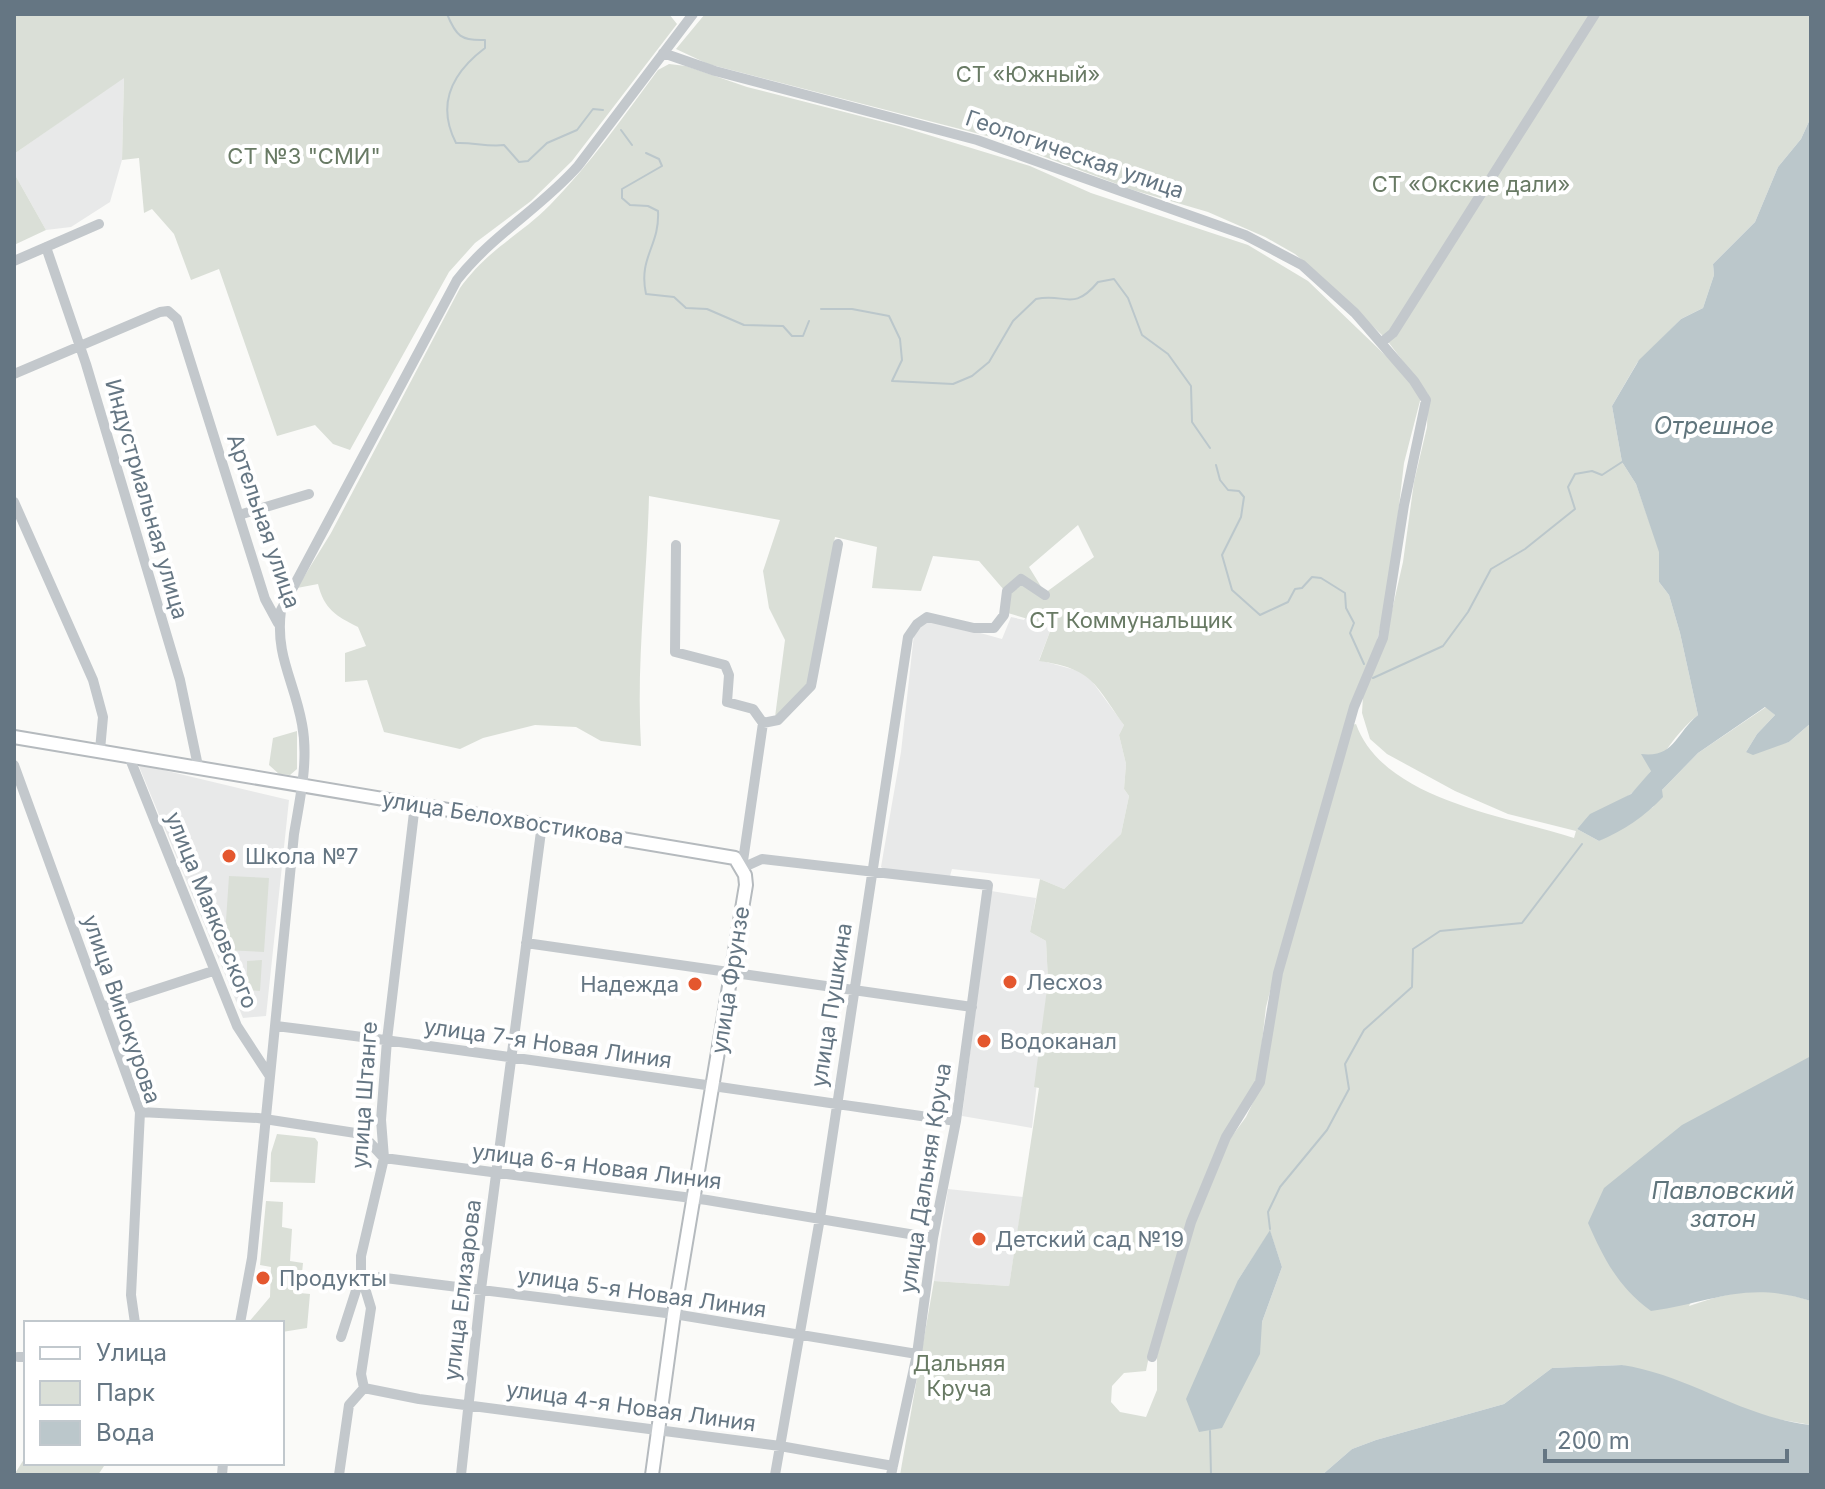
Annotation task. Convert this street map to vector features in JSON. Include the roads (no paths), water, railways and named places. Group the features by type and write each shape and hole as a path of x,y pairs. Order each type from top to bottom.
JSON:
{"main road":[{"name":"улица Белохвостикова","path":"14,737 724,854 735,858 742,868"},
{"name":"улица Фрунзе","path":"652,1475 674,1314 746,885 742,868"}],"street":[{"path":"279,625 286,597 457,280 489,243 570,176 693,14"},
{"path":"1382,342 1393,333 1595,14"},
{"name":"Геологическая улица","path":"663,53 728,74 977,140 1245,235 1302,265 1382,342 1426,400 1404,505 1383,638 1354,707 1278,973 1260,1082 1226,1137 1191,1222 1152,1357"},
{"path":"14,261 99,224"},
{"name":"Индустриальная улица","path":"46,247 180,680 198,766"},
{"name":"Артельная улица","path":"78,344 160,312 168,311 177,319 265,599 279,625 278,645 302,725 303,785"},
{"path":"14,374 78,344"},
{"path":"239,515 309,494"},
{"path":"14,502 93,680 103,717 100,750"},
{"path":"676,545 675,652 725,665 729,675 727,702 753,709 763,723 778,720 811,686 838,544"},
{"name":"улица Пушкина","path":"775,1475 820,1218 908,637 917,624 927,617 974,628 994,628 1002,620 1011,585 1021,579 1045,595"},
{"name":"улица Фрунзе","path":"742,868 763,723"},
{"name":"улица Маяковского","path":"128,754 237,1026 269,1075"},
{"name":"улица Винокурова","path":"14,765 140,1112 131,1295 135,1321"},
{"name":"улица Маяковского","path":"240,1321 252,1258 255,1193 266,1119 294,834 303,785"},
{"name":"улица Штанге","path":"339,1475 349,1405 364,1388 361,1374 371,1308 361,1275 361,1256 384,1158 381,1120 387,1040 415,804"},
{"name":"улица Елизарова","path":"461,1475 510,1055 542,824"},
{"path":"742,868 764,859 873,874"},
{"name":"улица Дальняя Круча","path":"873,874 988,885 956,1121 933,1238 917,1354 892,1471"},
{"path":"526,943 972,1007"},
{"path":"102,1007 213,971"},
{"name":"улица 7-я Новая Линия","path":"276,1026 510,1055 698,1086 713,1085 956,1121"},
{"path":"140,1112 266,1119 362,1134 384,1158"},
{"name":"улица 6-я Новая Линия","path":"384,1158 694,1198 933,1238"},
{"path":"341,1337 361,1275"},
{"name":"улица 5-я Новая Линия","path":"361,1275 674,1314 917,1354"},
{"name":"улица 4-я Новая Линия","path":"364,1388 419,1399 780,1446 892,1471"}],"water":[{"name":"Отрешное","path":"1811,117 1811,723 1789,742 1753,755 1746,752 1757,734 1775,715 1765,707 1698,753 1662,790 1663,797 1641,817 1599,841 1577,829 1590,814 1631,794 1651,771 1641,754 1668,748 1698,715 1669,595 1659,582 1659,552 1636,484 1622,462 1612,406 1639,360 1681,319 1703,308 1714,275 1713,264 1755,222 1778,167 1801,139"},
{"name":"Павловский затон","path":"1811,1056 1811,1301 1767,1292 1748,1293 1651,1311 1629,1292 1613,1272 1588,1223 1604,1188 1682,1125"},
{"path":"1270,1230 1282,1267 1262,1322 1260,1354 1222,1428 1199,1432 1186,1399 1238,1280"},
{"path":"1622,1365 1670,1378 1762,1414 1811,1425 1811,1475 1322,1475 1352,1449 1504,1404 1552,1368"}],"waterway":[{"path":"447,14 460,36 485,40 485,48 464,68 451,90 447,115 456,143 504,145 519,162 528,161 547,143 577,130 593,109 603,110"},
{"path":"621,130 632,145"},
{"path":"646,153 659,159 662,166 622,189 622,198 630,205 648,206 658,211 656,234 645,270 646,294 674,297 686,308 707,309 744,325 783,326 792,336 803,336 809,321"},
{"path":"821,309 852,309 889,316 900,339 902,360 892,381 953,384 972,376 989,362 1013,321 1036,299 1075,299 1098,282 1114,279 1128,298 1142,335 1168,354 1191,386 1192,422 1210,448"},
{"path":"1373,678 1443,646 1468,612 1491,569 1525,549 1575,509 1568,487 1575,474 1592,471 1602,475 1622,462"},
{"path":"1216,465 1220,480 1228,490 1239,491 1244,497 1241,517 1222,555 1232,590 1260,615 1288,602 1295,589 1302,588 1312,577 1321,578 1345,593 1346,608 1354,623 1350,633 1364,664"},
{"path":"1270,1229 1268,1212 1280,1187 1327,1130 1349,1089 1345,1064 1364,1030 1412,987 1413,949 1440,931 1522,923 1582,844"},
{"path":"1210,1431 1211,1475"}],"place":[{"name":"Школа №7","path":"229,856"},
{"name":"Лесхоз","path":"1010,982"},
{"name":"Надежда","path":"695,984"},
{"name":"Водоканал","path":"984,1041"},
{"name":"Детский сад №19","path":"979,1239"},
{"name":"Продукты","path":"263,1278"}],"park label":[{"name":"СТ «Южный»","path":"1028,74"},
{"name":"СТ №3 \"СМИ\"","path":"304,156"},
{"name":"СТ «Окские дали»","path":"1471,184"},
{"name":"СТ Коммунальщик","path":"1131,620"},
{"name":"Дальняя Круча","path":"959,1376"}]}
